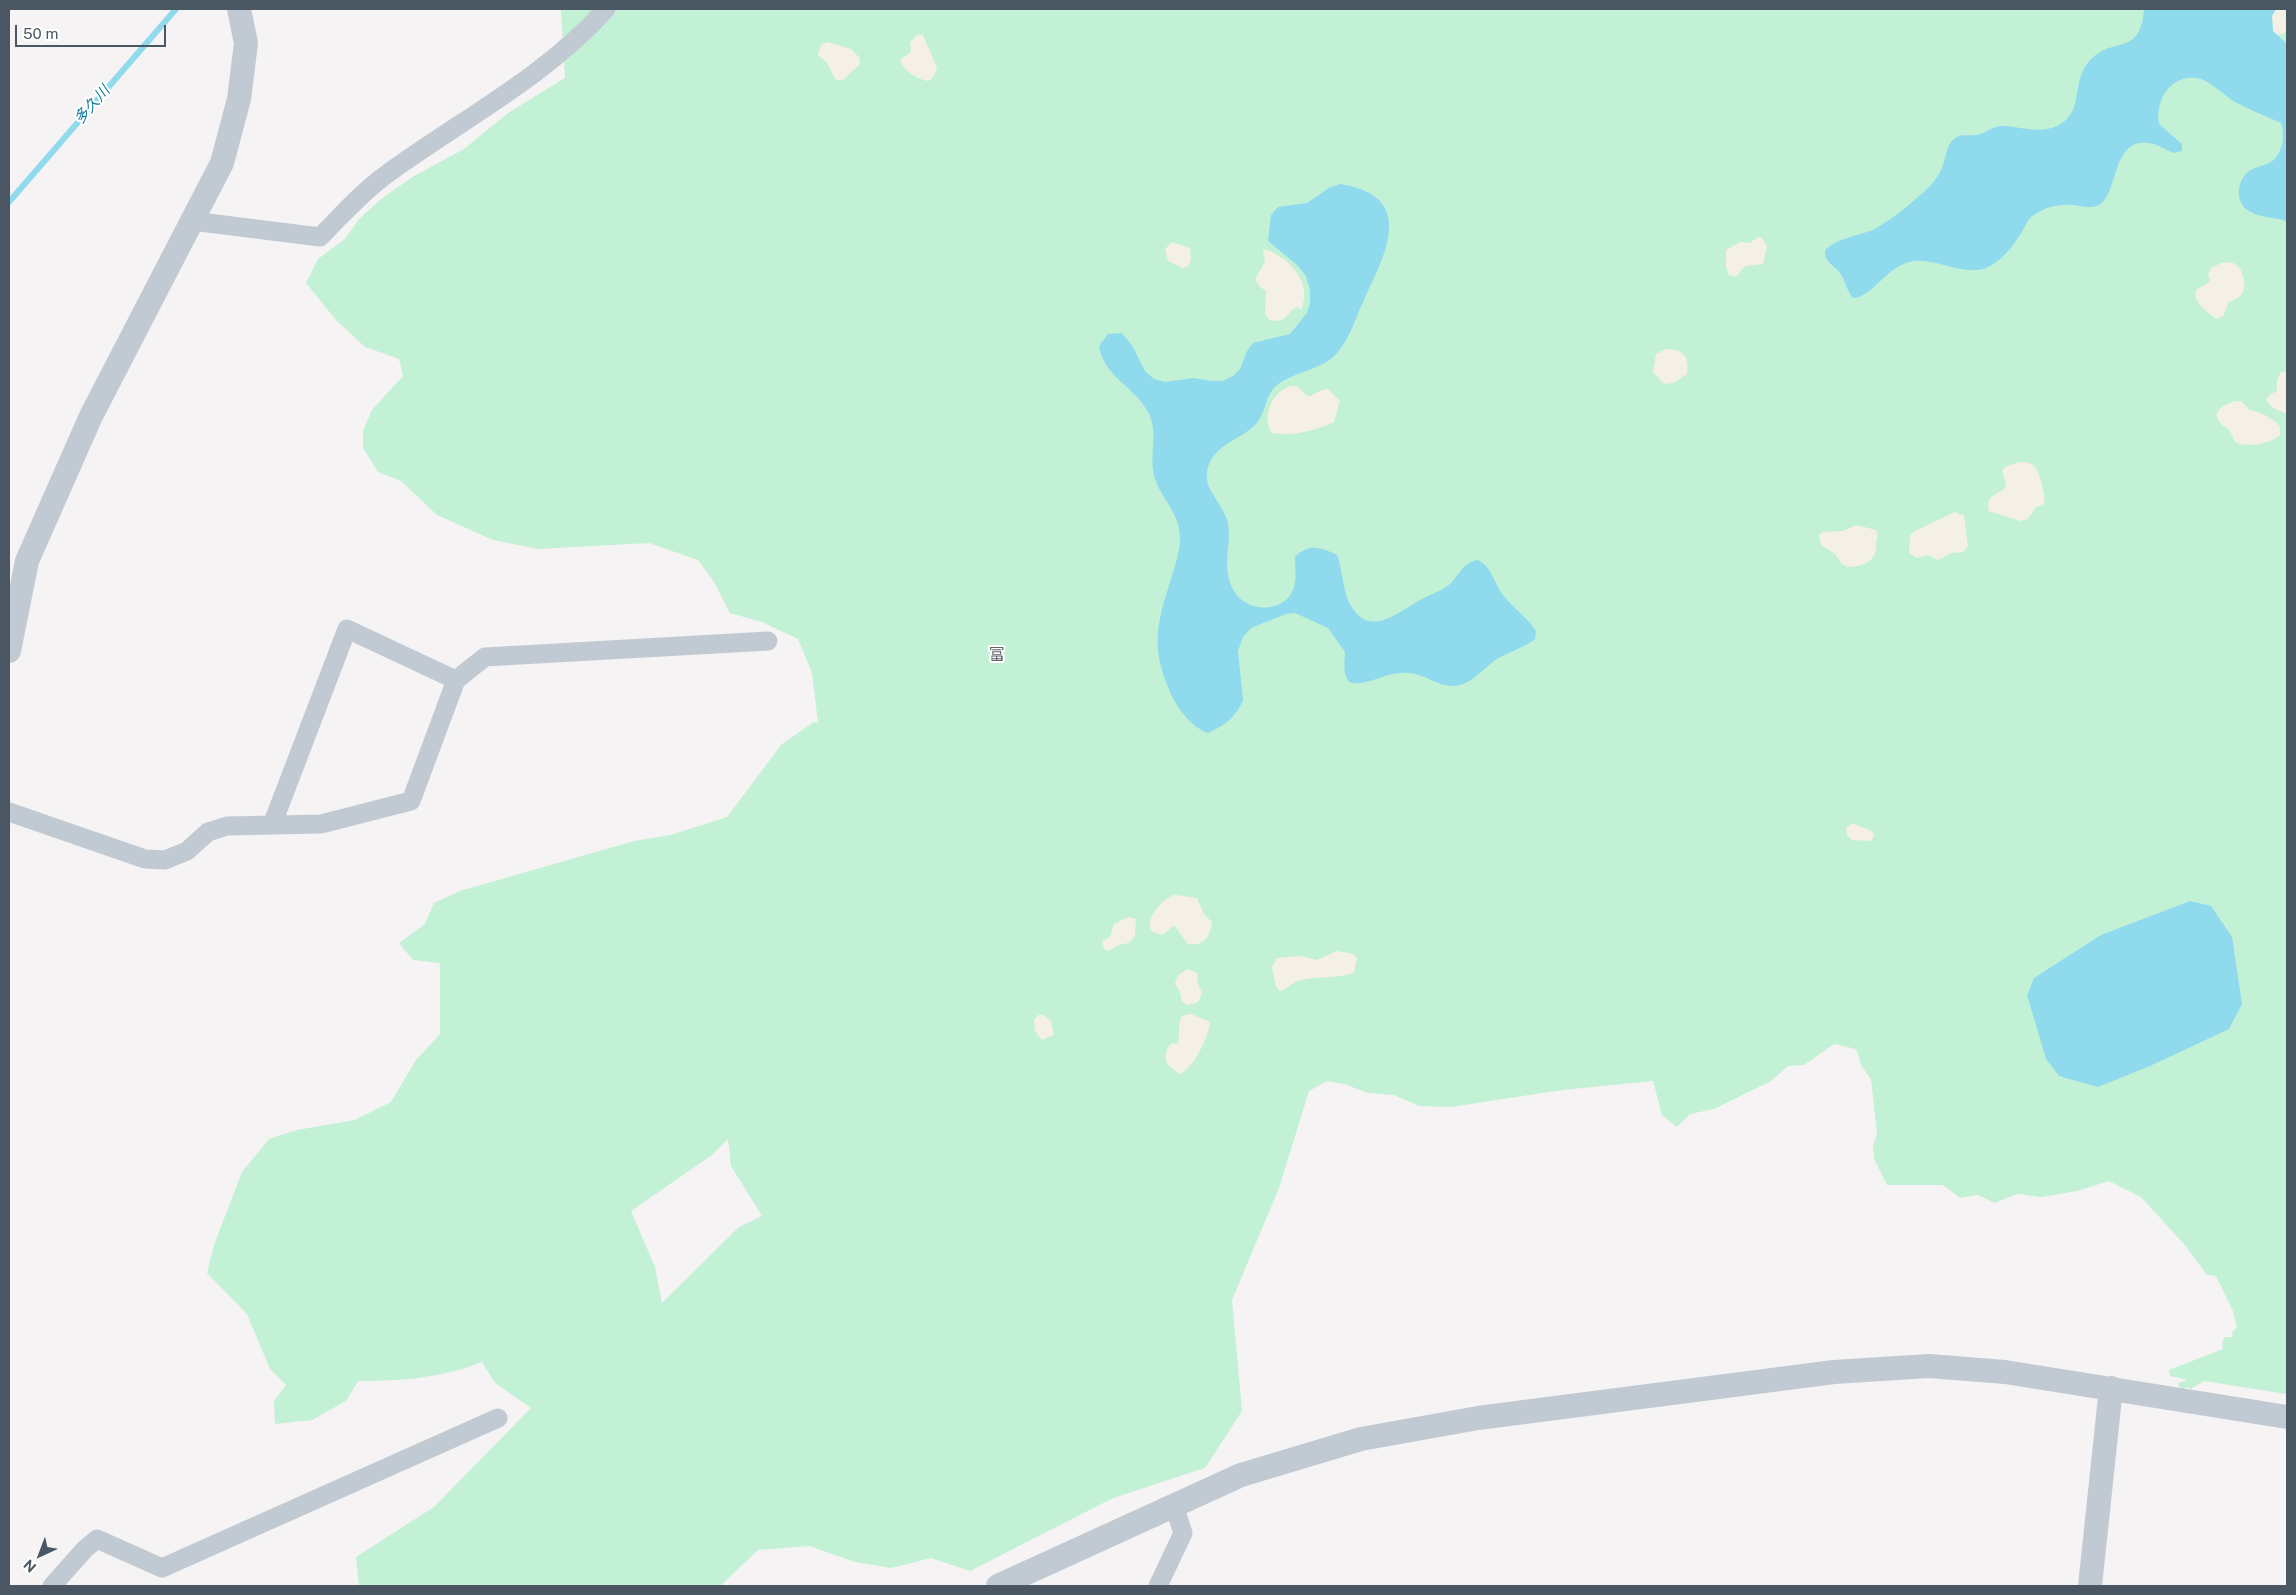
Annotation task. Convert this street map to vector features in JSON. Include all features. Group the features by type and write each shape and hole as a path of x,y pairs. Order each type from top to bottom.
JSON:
{"street":[{"path":"9,651 27,561 91,416 222,163 238,100 246,43 239,9"},
{"path":"192,222 320,237 385,175 527,80 587,29 606,9"},
{"path":"272,825 347,629 456,680"},
{"path":"9,812 145,859 165,860 186,851 208,832 227,826 322,824 411,801 456,680 485,657 768,641"},
{"path":"998,1586 1241,1475 1361,1439 1478,1418 1834,1372 1929,1366 2005,1372 2287,1418"},
{"path":"2090,1586 2111,1388"},
{"path":"52,1586 96,1539 162,1568 498,1418"},
{"path":"1158,1586 1183,1533 1174,1506"}],"green space":[{"path":"561,9 2287,9 2287,1394 2204,1381 2191,1389 2187,1387 2181,1390 2178,1383 2185,1381 2185,1379 2170,1376 2169,1370 2223,1349 2222,1343 2225,1337 2233,1337 2232,1333 2237,1327 2233,1311 2216,1276 2207,1275 2184,1244 2141,1197 2109,1181 2077,1191 2042,1197 2017,1194 1995,1203 1978,1195 1960,1198 1943,1185 1887,1185 1874,1159 1873,1147 1877,1133 1871,1079 1862,1067 1856,1049 1834,1044 1804,1065 1788,1066 1771,1081 1714,1109 1690,1114 1677,1127 1662,1115 1653,1081 1562,1090 1451,1107 1419,1106 1394,1095 1368,1093 1344,1084 1327,1081 1309,1091 1279,1188 1232,1300 1242,1411 1205,1468 1113,1498 970,1571 931,1558 891,1568 855,1562 809,1546 758,1550 720,1586 359,1586 356,1557 434,1507 531,1408 495,1383 482,1362 452,1372 421,1378 358,1381 346,1401 312,1420 275,1424 274,1401 286,1385 270,1369 247,1314 207,1273 214,1245 242,1172 269,1139 297,1130 355,1120 391,1102 416,1060 440,1034 440,963 413,960 399,943 425,924 434,903 460,891 634,841 671,835 727,817 782,744 814,722 818,723 812,673 798,639 762,622 730,613 714,582 698,560 649,543 538,549 493,540 437,515 401,481 378,472 363,448 363,431 372,410 403,376 399,359 365,347 336,320 306,283 318,259 345,239 359,219 381,199 414,176 464,149 508,113 565,78","holes":["728,1139 731,1166 762,1216 739,1227 662,1303 655,1267 631,1211 712,1155"]}],"sand":[{"path":"2276,9 2287,9 2287,32 2277,35 2273,31 2272,16"},
{"path":"917,35 923,35 937,68 934,76 929,81 912,74 904,68 900,60 911,52 910,42"},
{"path":"828,42 851,49 860,58 860,64 843,80 836,80 827,63 818,55 821,45"},
{"path":"1758,237 1762,238 1767,246 1763,264 1745,266 1736,277 1729,275 1726,267 1726,250 1740,242 1750,243"},
{"path":"1172,242 1190,248 1191,260 1188,266 1183,268 1168,261 1165,249"},
{"path":"1265,249 1291,265 1297,273 1304,290 1301,310 1298,307 1291,311 1284,319 1276,321 1270,320 1265,314 1266,291 1260,287 1255,279 1265,262 1263,250"},
{"path":"2221,263 2237,265 2244,279 2244,289 2238,298 2228,303 2224,315 2217,319 2202,307 2195,294 2196,290 2207,284 2210,280 2208,275 2211,268"},
{"path":"1666,349 1681,352 1686,359 1688,368 1687,374 1673,383 1664,384 1653,372 1656,354"},
{"path":"2281,372 2287,372 2287,414 2273,408 2266,400 2269,395 2277,391 2277,380"},
{"path":"1291,386 1297,386 1306,395 1310,396 1328,389 1340,401 1334,422 1304,432 1272,433 1268,420 1270,405 1278,393"},
{"path":"2235,401 2241,401 2250,410 2274,421 2280,426 2280,435 2270,441 2252,445 2235,442 2229,430 2220,423 2217,415 2220,409"},
{"path":"2025,462 2034,466 2042,484 2044,496 2044,504 2036,507 2028,519 2020,521 1989,511 1988,506 1992,496 2005,488 2006,483 2002,471 2005,467"},
{"path":"1955,512 1964,516 1968,546 1963,552 1951,553 1938,560 1928,555 1917,558 1909,553 1910,536 1913,532"},
{"path":"1856,525 1876,530 1875,551 1874,556 1868,562 1859,566 1848,567 1842,564 1835,554 1821,545 1819,536 1822,532 1843,531"},
{"path":"1853,823 1873,832 1874,836 1871,841 1852,840 1847,835 1846,828"},
{"path":"1175,895 1197,898 1204,914 1212,922 1208,936 1202,942 1188,944 1174,925 1162,935 1151,931 1151,921 1156,909 1165,900"},
{"path":"1129,917 1136,919 1135,936 1129,943 1118,945 1109,951 1104,949 1102,941 1110,937 1114,924"},
{"path":"1337,951 1353,954 1357,958 1354,972 1341,976 1305,979 1280,991 1276,987 1272,967 1277,958 1301,956 1317,960"},
{"path":"1188,969 1197,973 1198,984 1202,993 1198,1002 1188,1005 1182,1002 1180,992 1175,983 1178,975"},
{"path":"1191,1014 1210,1022 1209,1028 1195,1059 1190,1066 1179,1074 1167,1064 1166,1052 1172,1043 1177,1044 1179,1024 1182,1016"},
{"path":"1038,1015 1043,1015 1051,1021 1054,1035 1042,1040 1035,1031 1034,1020"}],"water":[{"path":"2144,9 2276,9 2272,16 2273,31 2287,44 2287,221 2258,215 2249,211 2241,203 2239,197 2240,186 2245,175 2254,168 2271,162 2278,154 2283,139 2281,123 2235,102 2201,79 2186,78 2171,85 2162,99 2158,116 2159,124 2182,144 2182,151 2174,153 2154,144 2140,143 2130,147 2123,155 2106,198 2099,205 2088,207 2060,205 2046,208 2032,216 2006,253 1995,263 1983,269 1964,270 1928,261 1909,262 1893,270 1860,297 1853,298 1840,272 1826,258 1825,250 1841,240 1881,226 1915,200 1937,177 1943,166 1948,147 1953,139 1976,135 2000,126 2044,130 2065,121 2071,114 2079,81 2087,64 2105,49 2131,41 2137,35"},
{"path":"1340,184 1364,191 1379,201 1387,214 1389,229 1386,246 1380,264 1342,347 1331,359 1323,364 1284,380 1277,385 1270,394 1262,415 1256,424 1225,445 1214,455 1210,462 1207,470 1208,484 1223,510 1228,525 1227,562 1230,582 1239,598 1246,603 1262,608 1278,605 1291,594 1295,585 1295,557 1310,548 1320,548 1337,555 1349,602 1365,620 1374,621 1392,616 1443,589 1450,584 1465,566 1478,560 1489,569 1507,600 1532,625 1536,631 1535,639 1494,661 1464,684 1445,685 1408,673 1394,674 1367,682 1355,683 1349,682 1345,674 1345,652 1328,628 1295,613 1286,614 1251,628 1243,637 1238,651 1243,700 1229,720 1219,728 1208,733 1190,722 1176,704 1160,663 1158,637 1161,612 1179,549 1180,538 1177,520 1154,475 1153,428 1151,420 1142,403 1107,365 1099,346 1108,334 1122,333 1133,347 1145,371 1154,379 1165,382 1194,378 1222,381 1233,376 1240,369 1247,351 1253,343 1290,334 1307,313 1310,303 1310,290 1306,276 1297,265 1268,241 1271,215 1278,207 1307,203 1329,188"},
{"path":"2190,901 2211,906 2232,937 2242,1004 2229,1029 2150,1066 2098,1087 2059,1076 2046,1059 2027,995 2034,978 2101,935"}],"waterway":[{"name":"多久川","path":"9,202 176,9"}],"district":[{"name":"富","path":"997,655"}]}
